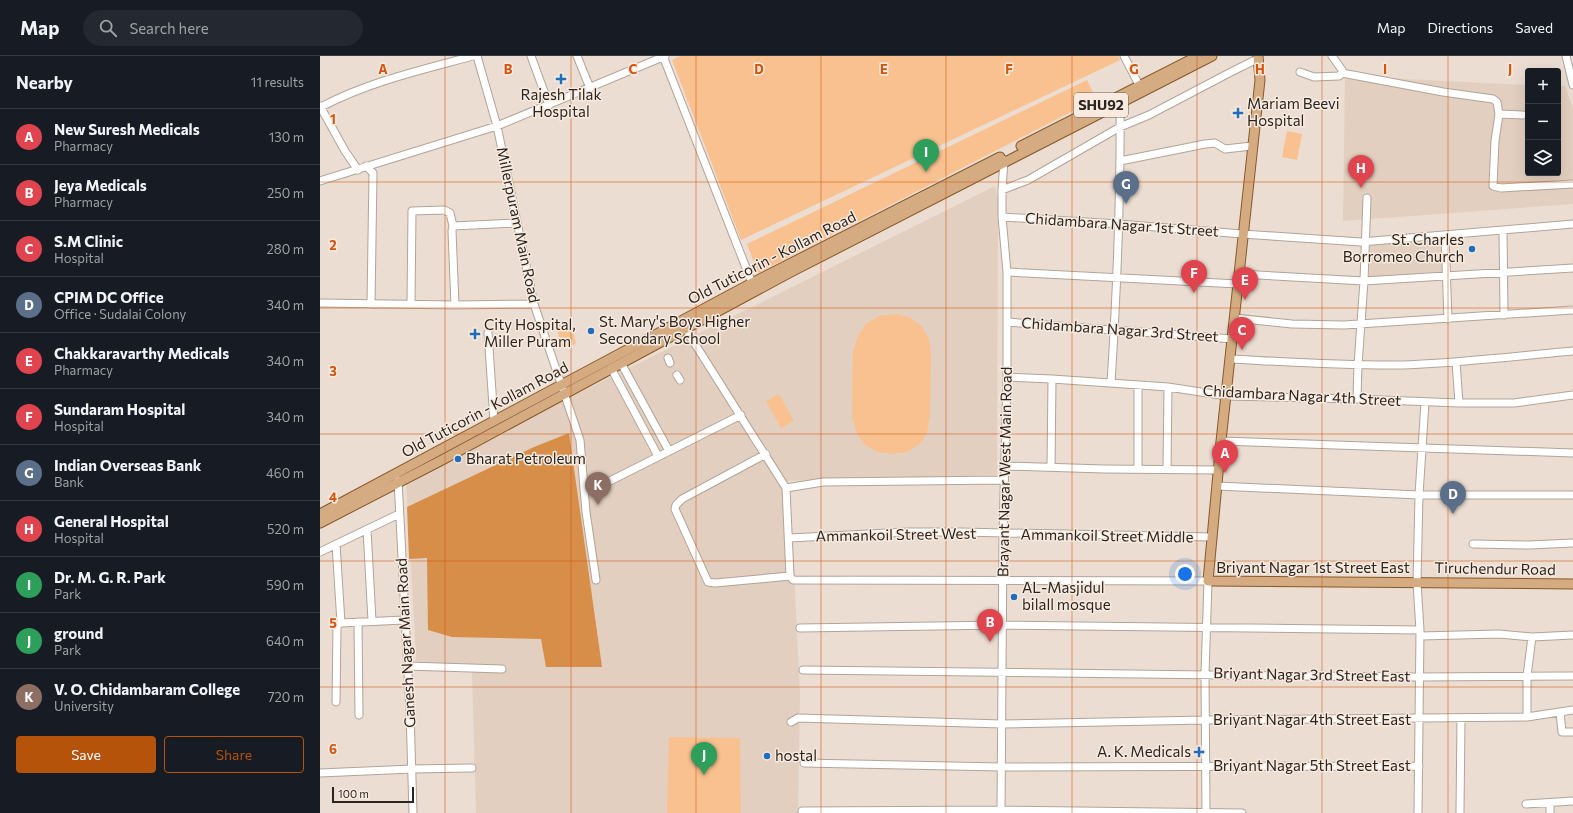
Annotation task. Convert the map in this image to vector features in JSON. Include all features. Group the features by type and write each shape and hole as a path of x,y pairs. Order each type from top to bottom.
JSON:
{"main road":[{"path":"1120,99 1212,56"},
{"name":"Old Tuticorin - Kollam Road","path":"320,514 397,477 494,421 562,390 683,325 752,283 1120,99 1139,85 1192,57"},
{"path":"1208,582 1221,441 1240,274 1242,234 1260,80 1258,57"},
{"path":"320,523 397,477 562,390 611,368 683,325 788,273 1004,158"},
{"name":"Briyant Nagar 1st Street East","path":"1208,582 1417,583"},
{"name":"Tiruchendur Road","path":"1417,583 1573,584"}],"street":[{"path":"358,170 345,151 320,106 342,96 404,75 472,56"},
{"name":"Millerpuram Main Road","path":"477,56 497,126 534,304 580,440 586,512 596,580"},
{"path":"530,56 549,105"},
{"path":"578,56 590,88"},
{"path":"320,181 497,126 664,56 752,283"},
{"path":"1124,56 1139,85"},
{"path":"1332,56 1342,70 1342,74"},
{"path":"1566,56 1571,66 1573,85"},
{"path":"1002,190 1028,180 1120,127 1149,115 1258,57"},
{"path":"1300,72 1314,77 1335,77 1342,74 1443,92 1493,99 1497,102 1499,114 1495,141 1494,186 1501,188 1573,184"},
{"path":"1111,383 1115,329 1119,224 1120,99"},
{"path":"1499,114 1523,115"},
{"path":"1120,161 1205,144 1215,143 1225,149 1252,146"},
{"name":"Brayant Nagar West Main Road","path":"1001,812 1003,534 1007,377 1007,272 1002,217 1004,158"},
{"path":"366,166 373,173 371,304"},
{"path":"1357,399 1367,198"},
{"path":"411,304 412,210 444,210 450,213 453,226 455,305"},
{"name":"Chidambara Nagar 1st Street","path":"1002,217 1366,241 1573,224"},
{"path":"453,226 517,223"},
{"path":"1503,230 1502,272 1504,315"},
{"path":"1445,235 1448,319"},
{"path":"1240,274 1364,281 1573,268"},
{"path":"1007,272 1238,284"},
{"path":"320,303 455,305 534,304"},
{"path":"1235,318 1292,324 1361,325 1573,310"},
{"name":"Chidambara Nagar 3rd Street","path":"1007,322 1233,339"},
{"path":"683,325 741,414 786,488 790,576 793,580 1208,582 1204,674 1206,813"},
{"path":"488,333 494,421"},
{"path":"1231,359 1358,365 1456,362 1573,351"},
{"path":"621,362 669,451"},
{"path":"1456,362 1459,403"},
{"path":"611,368 658,456"},
{"name":"Chidambara Nagar 4th Street","path":"1007,377 1168,387 1227,396 1425,402 1514,403 1573,394"},
{"path":"1051,467 1052,379"},
{"path":"1138,385 1138,469"},
{"path":"1167,469 1168,387"},
{"path":"1418,813 1420,633 1417,583 1419,495 1425,402"},
{"path":"594,489 741,414"},
{"path":"1221,441 1573,453"},
{"path":"766,454 682,499 676,505 675,509 708,582 715,583 790,576"},
{"path":"1004,466 1218,470"},
{"name":"Ganesh Nagar Main Road","path":"397,477 413,813"},
{"path":"786,488 824,482 1004,480"},
{"path":"1217,486 1419,495 1573,495"},
{"path":"320,552 399,514"},
{"path":"367,529 372,621"},
{"name":"Ammankoil Street West","path":"789,538 908,532 1003,534"},
{"name":"Ammankoil Street Middle","path":"1003,534 1212,538"},
{"path":"1473,544 1529,545 1573,543"},
{"path":"336,544 341,622 337,626 336,702"},
{"path":"341,622 404,620"},
{"path":"358,622 359,714"},
{"path":"800,628 1003,625 1499,634 1532,637 1573,635"},
{"path":"1527,717 1527,676 1532,637"},
{"path":"407,666 502,669"},
{"name":"Briyant Nagar 3rd Street East","path":"803,670 1003,674 1204,674 1419,677 1573,676"},
{"name":"Briyant Nagar 4th Street East","path":"791,722 798,718 1002,724 1205,720 1420,719 1527,717 1573,710"},
{"path":"1560,712 1562,732 1573,732"},
{"path":"1460,813 1461,718"},
{"name":"Briyant Nagar 5th Street East","path":"804,763 1001,767 1419,766"},
{"path":"320,773 472,768"},
{"path":"1526,804 1573,801"},
{"path":"1550,802 1550,813"},
{"path":"802,811 1242,813"}],"shaded area":[{"path":"680,56 1118,56 1120,60 741,240 672,60"},
{"path":"1345,76 1525,85 1525,176 1561,176 1561,86 1565,86 1573,109 1573,204 1343,221"},
{"path":"1087,80 1096,99 758,273 747,244"},
{"path":"1287,131 1302,134 1297,160 1282,157"},
{"path":"995,186 998,201 997,475 784,481 792,530 800,694 798,813 476,813 472,672 417,671 406,479"},
{"path":"1443,239 1444,274 1369,277 1367,243"},
{"path":"896,314 911,318 922,327 929,340 931,354 930,415 927,432 920,444 907,452 892,454 877,452 864,444 856,432 852,415 853,351 858,336 866,324 879,316"},
{"path":"571,321 576,344 561,347 556,324"},
{"path":"779,394 794,421 781,428 766,401"},
{"path":"569,433 602,667 546,667 541,639 452,637 428,630 427,558 409,559 407,507 534,447"},
{"path":"669,737 740,738 741,813 667,813"}],"place":[{"name":"Rajesh Tilak Hospital","path":"561,79"},
{"name":"Mariam Beevi Hospital","path":"1238,113"},
{"name":"Dr. M. G. R. Park","path":"926,172"},
{"name":"General Hospital","path":"1361,188"},
{"name":"Indian Overseas Bank","path":"1126,204"},
{"name":"St. Charles Borromeo Church","path":"1472,249"},
{"name":"Sundaram Hospital","path":"1194,293"},
{"name":"Chakkaravarthy Medicals","path":"1245,300"},
{"name":"St. Mary's Boys Higher Secondary School","path":"591,331"},
{"name":"City Hospital, Miller Puram","path":"475,334"},
{"name":"S.M Clinic","path":"1242,350"},
{"name":"Bharat Petroleum","path":"458,459"},
{"name":"New Suresh Medicals","path":"1225,473"},
{"name":"V. O. Chidambaram College","path":"598,505"},
{"name":"CPIM DC Office","path":"1453,514"},
{"name":"AL-Masjidul bilall mosque","path":"1014,597"},
{"name":"Jeya Medicals","path":"990,642"},
{"name":"A. K. Medicals","path":"1199,752"},
{"name":"hostal","path":"767,756"},
{"name":"ground","path":"704,775"}]}
